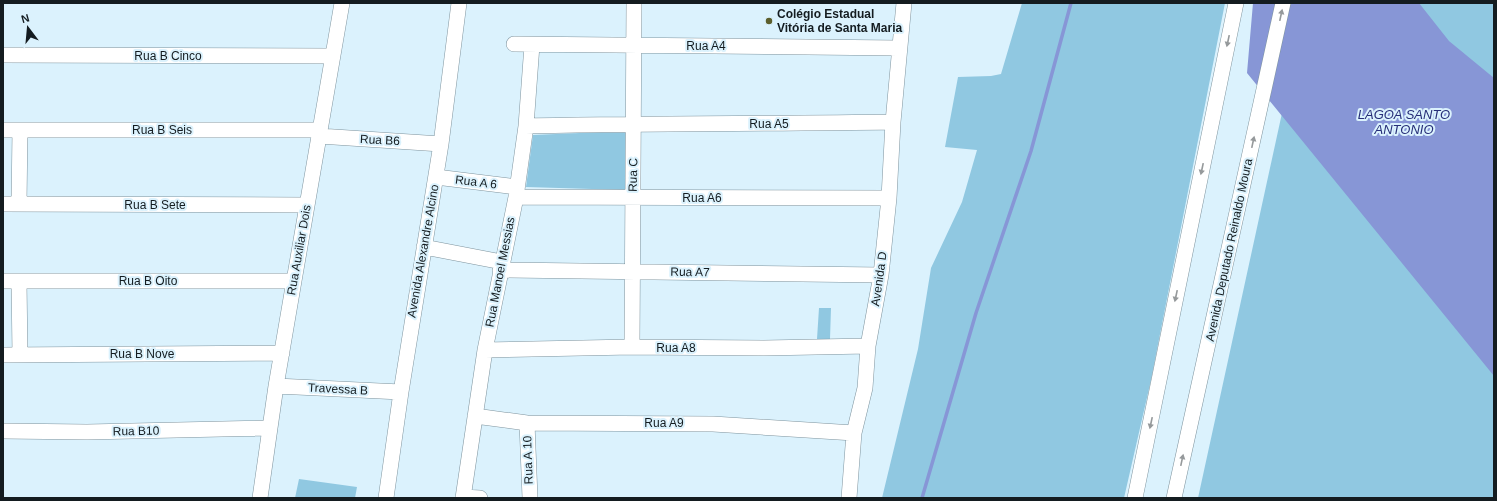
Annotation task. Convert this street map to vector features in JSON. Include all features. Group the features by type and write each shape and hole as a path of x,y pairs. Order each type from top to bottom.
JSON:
{"street":[{"name":"Rua Auxiliar Dois","path":"260,498 276,386 342,3"},
{"path":"453,3 456,30"},
{"name":"Avenida Alexandre Alcino","path":"386,498 401,392 441,144 459,3"},
{"name":"Rua C","path":"632,347 634,3"},
{"path":"893,122 898,48 904,3"},
{"path":"1135,498 1236,3"},
{"name":"Avenida Deputado Reinaldo Moura","path":"1174,498 1283,3"},
{"name":"Rua A4","path":"514,44 898,48"},
{"name":"Rua Manoel Messias","path":"463,497 485,350 516,192 526,126 532,45"},
{"name":"Rua B Cinco","path":"3,56 332,56"},
{"name":"Rua A5","path":"526,126 893,122"},
{"name":"Avenida D","path":"849,498 854,434 865,388 868,346 881,275 889,198 893,122"},
{"name":"Rua B Seis","path":"3,130 320,133"},
{"path":"19,204 20,130"},
{"name":"Rua B6","path":"320,133 441,144"},
{"name":"Rua A 6","path":"436,177 516,192"},
{"name":"Rua A6","path":"516,192 633,198 889,198"},
{"name":"Rua B Sete","path":"3,204 306,205"},
{"name":"Rua A7","path":"424,247 501,266 632,272 881,275"},
{"name":"Rua B Oito","path":"3,281 294,281"},
{"path":"19,281 20,355"},
{"name":"Rua A8","path":"485,350 632,347 764,348 868,346"},
{"name":"Rua B Nove","path":"3,355 282,353"},
{"name":"Travessa B","path":"276,386 401,392"},
{"name":"Rua A9","path":"475,416 527,423 713,424 854,434"},
{"name":"Rua A 10","path":"527,423 530,498"},
{"name":"Rua B10","path":"3,431 87,432 270,428"},
{"path":"463,497 480,498"}],"shaded area":[{"path":"1022,3 1225,3 1151,380 1124,498 882,498 918,349 931,268 962,202 977,150 945,147 958,77 991,76 1001,74"},
{"path":"1306,3 1494,3 1494,498 1198,498"},
{"path":"626,131 625,190 526,187 533,135"},
{"path":"819,308 831,308 830,339 817,339"},
{"path":"299,479 357,487 355,498 295,498"}],"water":[{"name":"LAGOA SANTO ANTONIO","path":"1253,3 1419,3 1449,41 1494,78 1494,376 1247,73"}],"waterway":[{"path":"922,498 976,313 1031,151 1071,3"}],"place":[{"name":"Colégio Estadual Vitória de Santa Maria","path":"769,21"}]}
